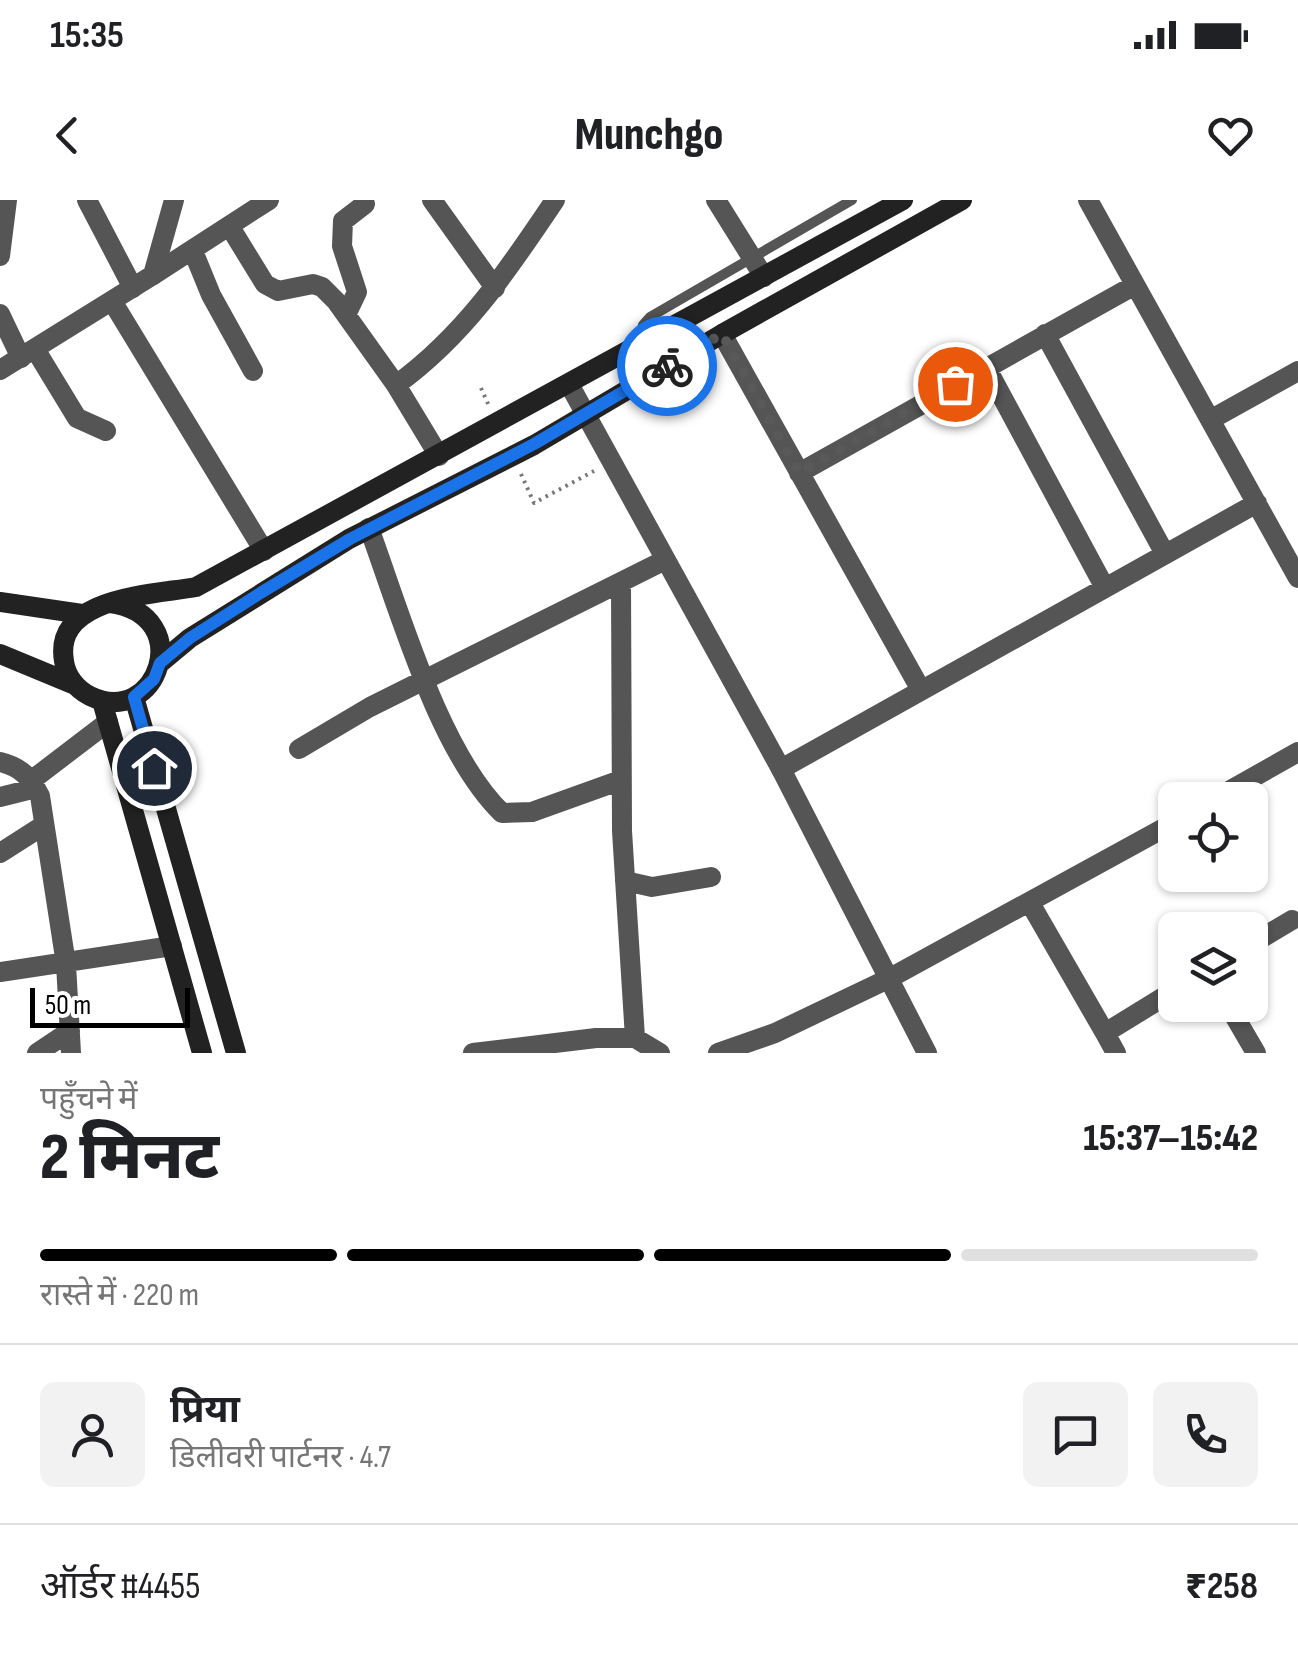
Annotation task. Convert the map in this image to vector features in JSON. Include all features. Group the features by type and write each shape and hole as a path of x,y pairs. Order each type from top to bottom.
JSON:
{"main road":[{"path":"74,685 62,656 71,625 82,614 110,603 196,587 903,200"},
{"path":"160,663 190,638 370,528 534,444 962,200"},
{"path":"0,602 82,614"},
{"path":"0,654 102,701 134,697 154,679 161,648 150,621 139,611 110,603"},
{"path":"134,697 236,1053"},
{"path":"102,701 202,1053"}],"street":[{"path":"0,256 7,200"},
{"path":"86,200 133,288"},
{"path":"0,370 269,200"},
{"path":"432,200 495,288"},
{"path":"396,385 449,342 495,288 555,200"},
{"path":"716,200 764,277"},
{"path":"1088,200 1298,578"},
{"path":"153,275 169,202"},
{"path":"346,315 357,292 342,246 343,221 366,204"},
{"path":"230,226 266,284 278,290 302,284 322,287 396,385 440,456"},
{"path":"193,251 211,296 253,371"},
{"path":"799,473 1135,284"},
{"path":"112,301 264,551"},
{"path":"0,314 77,418 106,432"},
{"path":"722,334 921,690"},
{"path":"1045,334 1165,554"},
{"path":"986,367 1105,588"},
{"path":"1210,420 1298,371"},
{"path":"569,384 780,769 927,1053"},
{"path":"780,769 1256,503"},
{"path":"370,528 425,682 485,797 502,813 532,812 621,780"},
{"path":"299,749 370,707 665,560"},
{"path":"621,582 621,780 635,1038"},
{"path":"0,797 34,784 108,722"},
{"path":"1245,782 1298,752"},
{"path":"0,762 20,768 34,784 66,964 71,1053"},
{"path":"0,853 44,825"},
{"path":"718,1053 774,1033 890,978 1158,832"},
{"path":"625,882 652,887 711,878"},
{"path":"1030,904 1116,1053"},
{"path":"1268,936 1296,922"},
{"path":"0,972 172,946"},
{"path":"1105,1033 1158,1000"},
{"path":"1238,1022 1256,1053"},
{"path":"37,1053 70,1031"},
{"path":"474,1053 596,1038 635,1038 660,1053"}],"lane":[{"path":"638,347 650,317 852,200"}],"path":[{"path":"534,503 612,462"}],"way so far":[{"path":"667,366 722,334 799,473 955,384"}],"route":[{"path":"154,768 134,697 154,679 160,663 190,638 350,539 534,444 667,366"}]}
